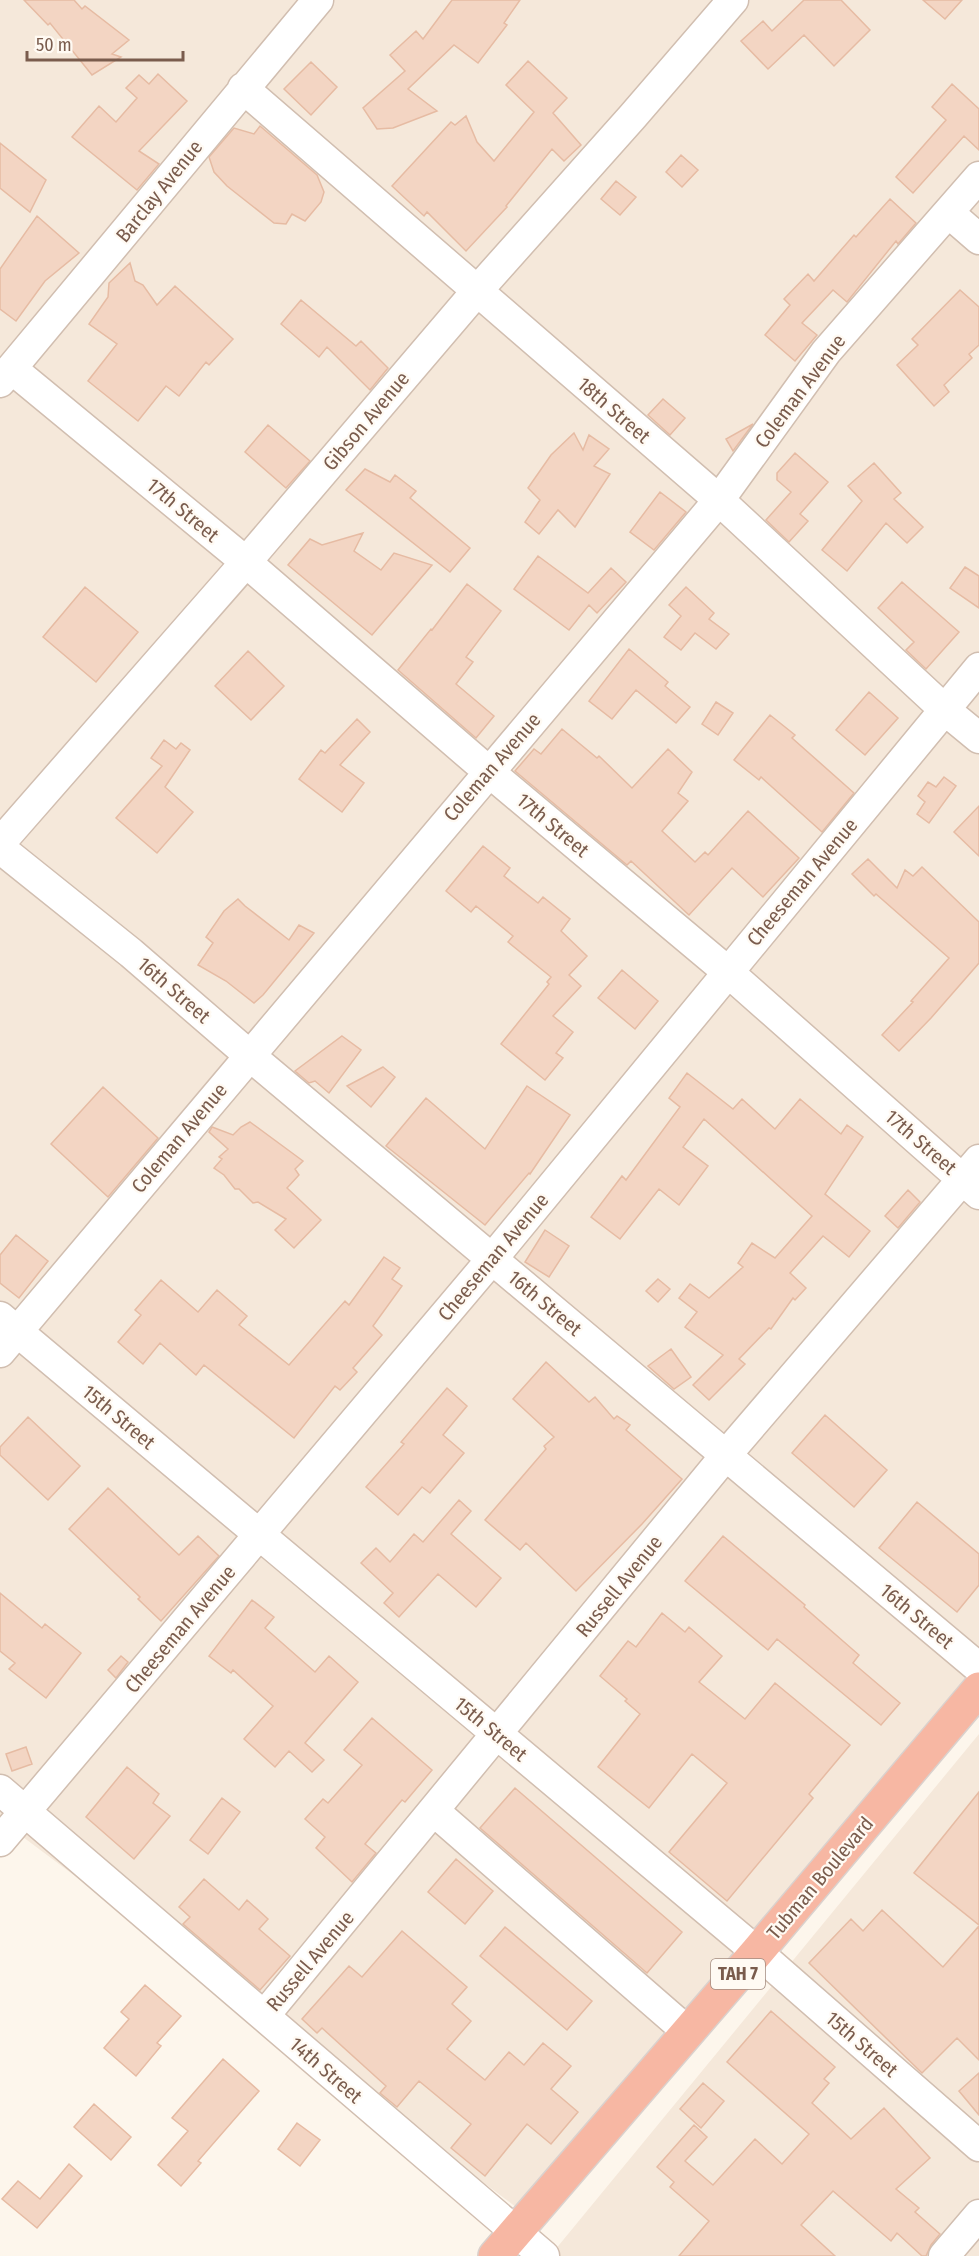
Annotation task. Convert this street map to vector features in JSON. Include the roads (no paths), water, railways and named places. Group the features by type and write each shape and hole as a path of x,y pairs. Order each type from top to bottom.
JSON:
{"highway":[{"name":"Tubman Boulevard","path":"505,2244 757,1952 979,1689"}],"street":[{"name":"Barclay Avenue","path":"6,376 318,0"},
{"name":"Gibson Avenue","path":"0,845 477,291 734,0"},
{"name":"18th Street","path":"243,88 718,500 945,710 979,738"},
{"name":"Coleman Avenue","path":"6,1333 249,1055 581,664 718,500 826,352 979,177"},
{"path":"949,213 979,238"},
{"name":"17th Street","path":"6,376 246,562 488,771 974,1178"},
{"name":"Cheeseman Avenue","path":"0,1841 492,1259 979,668"},
{"name":"16th Street","path":"0,845 979,1668"},
{"name":"Russell Avenue","path":"264,2016 726,1455 974,1178"},
{"name":"15th Street","path":"6,1333 260,1535 757,1952 979,2146"},
{"name":"14th Street","path":"0,1790 264,2016 505,2244 544,2256"},
{"path":"434,1811 688,2032"},
{"path":"944,2256 979,2215"}]}
